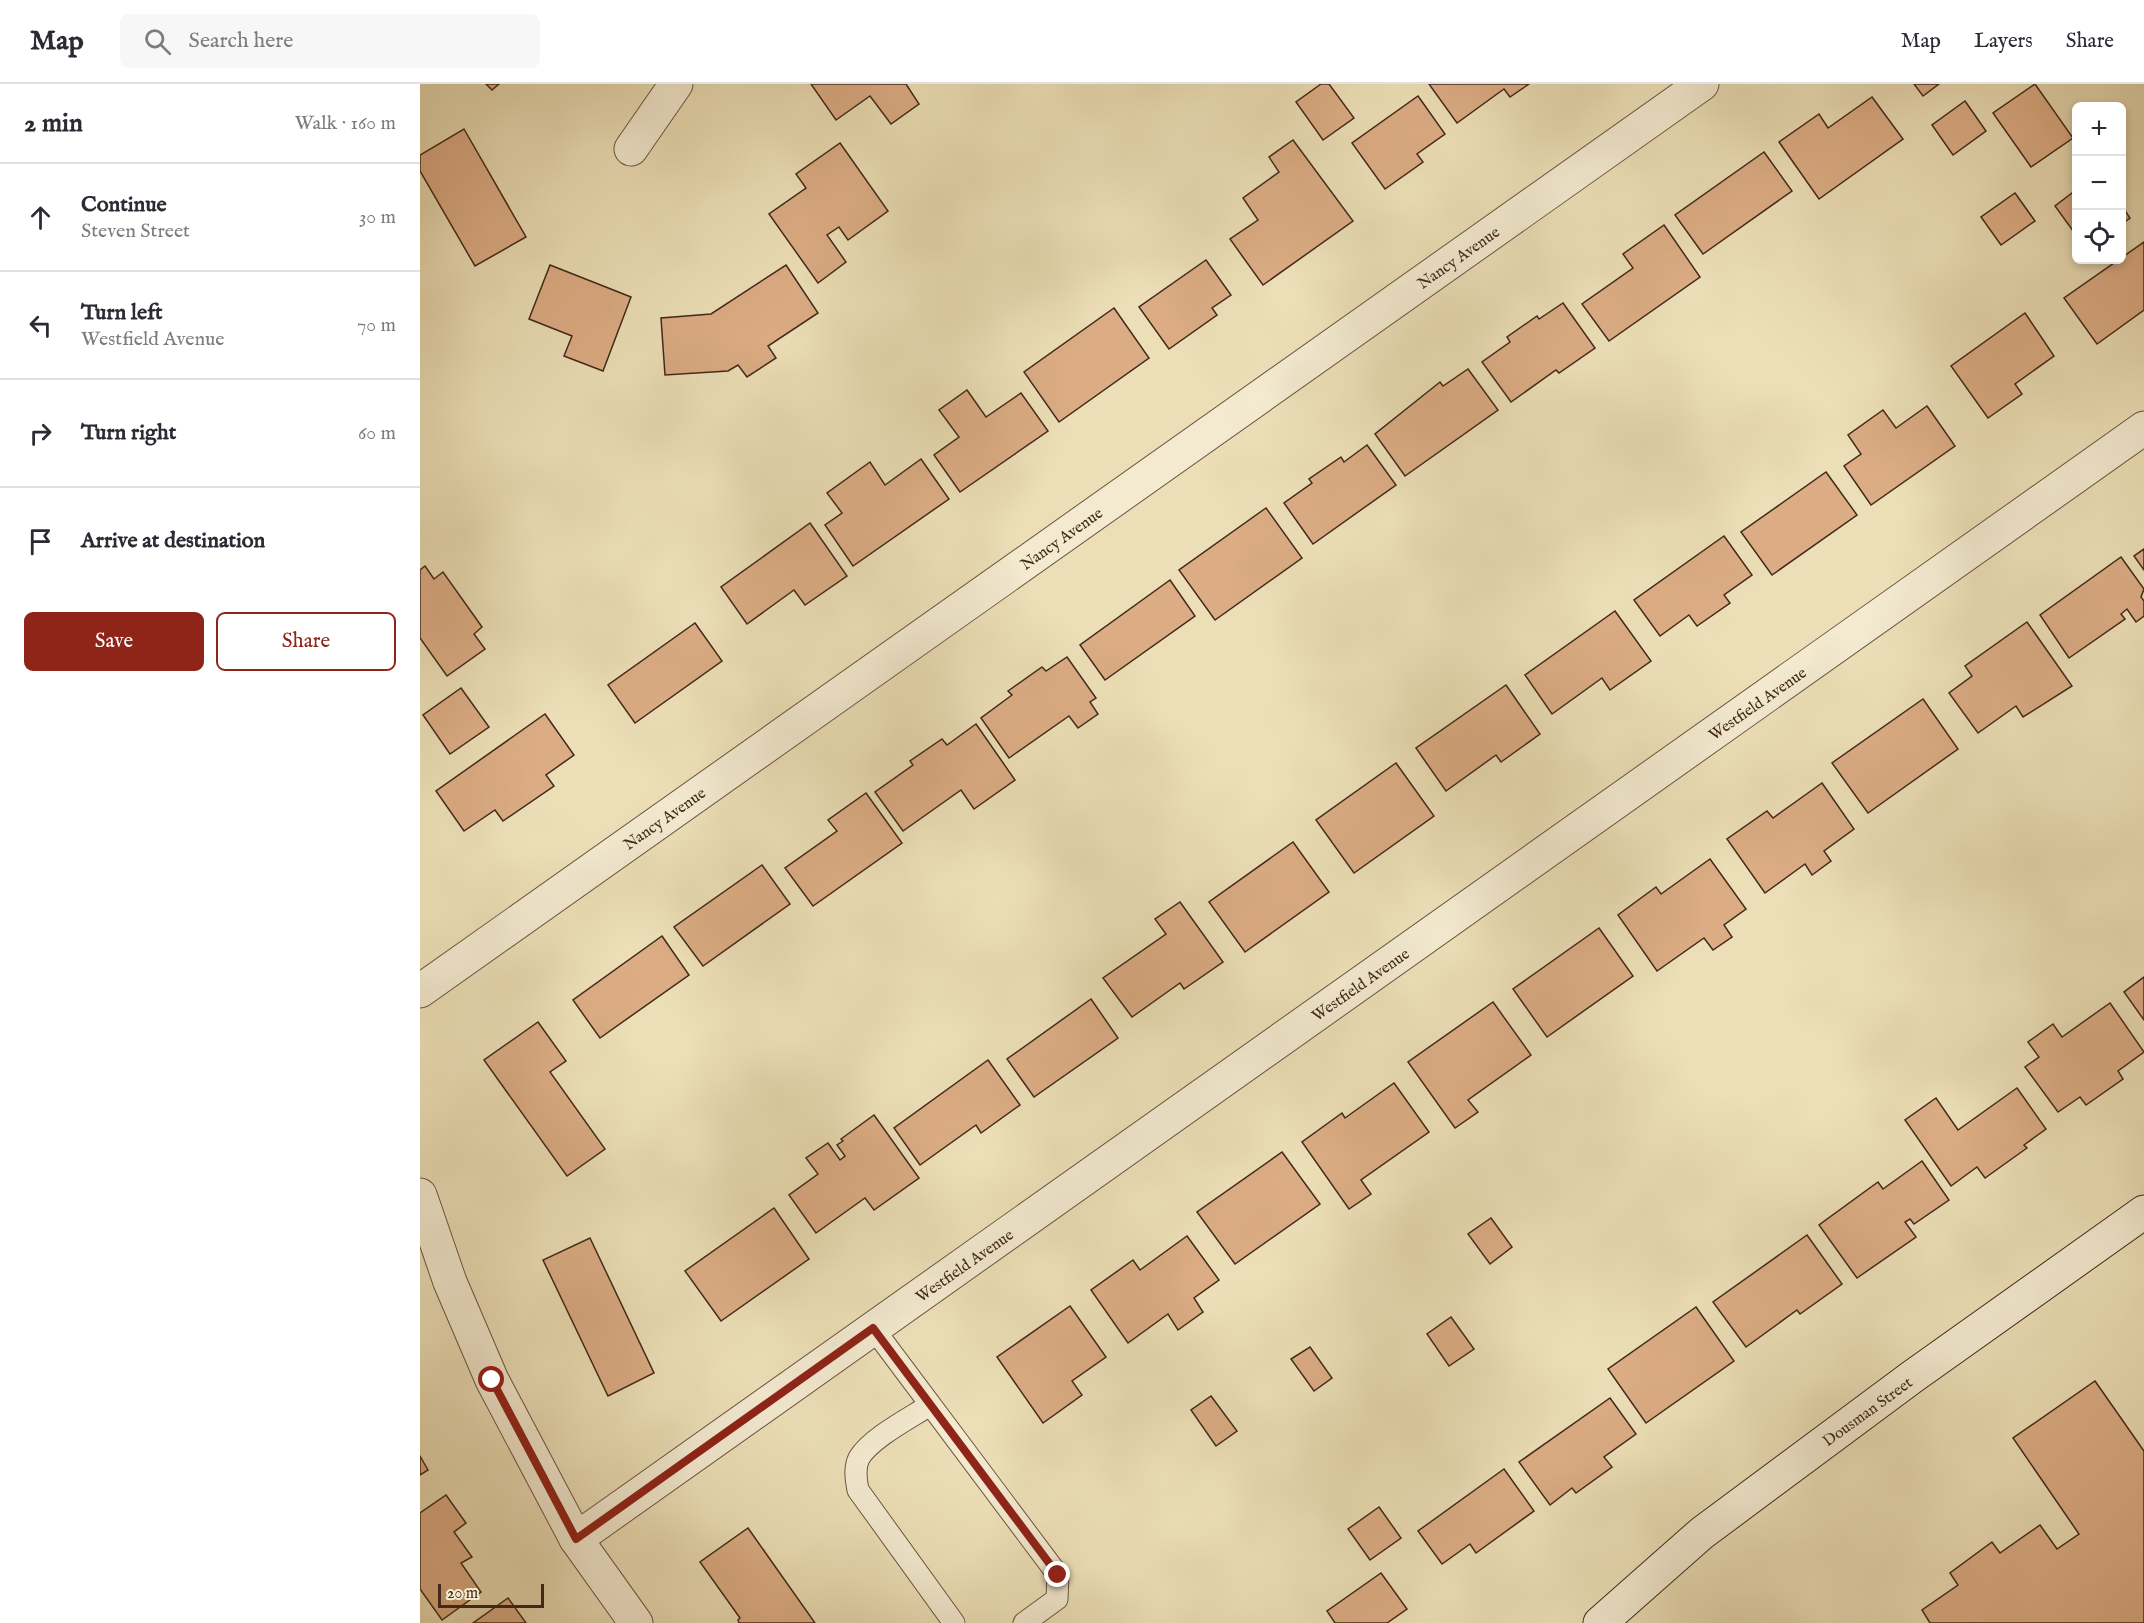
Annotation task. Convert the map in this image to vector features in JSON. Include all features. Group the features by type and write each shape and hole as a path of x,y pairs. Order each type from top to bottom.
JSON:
{"street":[{"path":"632,149 676,84"},
{"name":"Nancy Avenue","path":"420,991 1702,84"},
{"name":"Westfield Avenue","path":"576,1539 2144,428"},
{"path":"420,1195 450,1282 492,1380 576,1539 636,1623"},
{"name":"Dousman Street","path":"1600,1623 1702,1533 1912,1377 2144,1212"}],"lane":[{"path":"873,1328 1058,1575 1057,1599 1024,1623"},
{"path":"930,1405 872,1443 859,1458 855,1473 858,1490 954,1623"}],"building":[{"path":"486,84 499,84 492,90"},
{"path":"811,84 906,84 919,104 891,124 870,96 836,120"},
{"path":"1321,84 1329,84 1354,118 1323,140 1296,102"},
{"path":"1429,84 1529,84 1510,97 1504,89 1457,123"},
{"path":"1914,84 1939,84 1923,96"},
{"path":"2035,84 2072,139 2031,167 1993,113"},
{"path":"1418,96 1445,134 1417,154 1423,162 1385,189 1352,143"},
{"path":"1872,97 1903,139 1819,199 1779,142 1819,114 1828,128"},
{"path":"1965,101 1986,131 1953,155 1932,125"},
{"path":"464,129 526,237 475,266 420,171 420,155"},
{"path":"1293,140 1353,221 1263,285 1230,239 1258,220 1243,198 1279,172 1269,157"},
{"path":"840,143 888,211 848,240 839,227 827,235 846,262 818,283 769,214 806,188 796,174"},
{"path":"1764,152 1792,191 1703,254 1675,215"},
{"path":"2015,193 2035,221 2001,245 1981,217"},
{"path":"2072,193 2072,229 2055,206"},
{"path":"1664,225 1700,277 1609,341 1582,304 1633,268 1623,254"},
{"path":"2144,242 2144,310 2097,344 2064,298 2113,264 2126,264 2126,255"},
{"path":"1206,260 1231,295 1212,308 1217,315 1169,349 1139,307"},
{"path":"550,265 631,297 603,371 564,356 572,336 529,319"},
{"path":"786,265 818,313 768,346 776,358 747,377 738,365 728,371 665,375 661,318 711,314"},
{"path":"1563,303 1595,348 1559,373 1556,370 1511,402 1482,362 1510,342 1507,337 1537,316 1539,319"},
{"path":"1114,308 1149,358 1059,422 1024,372"},
{"path":"2025,313 2054,356 2015,384 2022,394 1988,418 1951,366"},
{"path":"1468,369 1498,410 1405,476 1375,434 1440,382 1443,386"},
{"path":"967,390 986,417 1021,393 1048,431 960,492 934,455 959,437 939,410"},
{"path":"1927,406 1955,446 1871,505 1844,466 1861,454 1848,435 1883,410 1896,428"},
{"path":"1367,445 1396,485 1313,544 1284,503 1312,483 1309,479 1341,457 1344,462"},
{"path":"921,459 949,499 853,566 825,525 842,513 827,493 870,462 885,485"},
{"path":"1826,472 1857,515 1772,575 1741,532"},
{"path":"1266,508 1302,558 1215,620 1179,570"},
{"path":"810,523 847,576 805,605 794,590 747,624 721,587"},
{"path":"1724,536 1752,575 1724,595 1730,603 1697,626 1689,615 1660,636 1634,600"},
{"path":"2144,549 2144,570 2134,556"},
{"path":"2121,557 2144,589 2141,597 2144,601 2144,616 2136,622 2127,609 2121,614 2125,619 2069,658 2040,615"},
{"path":"425,566 434,579 443,572 482,627 474,634 485,649 447,676 420,638 420,570"},
{"path":"1170,580 1195,616 1105,680 1080,645"},
{"path":"1615,611 1651,661 1610,690 1602,678 1552,714 1525,675"},
{"path":"2027,622 2072,686 2023,717 2016,706 1978,733 1949,693 1972,676 1965,666"},
{"path":"695,623 722,661 635,723 608,685"},
{"path":"1067,657 1096,698 1090,702 1098,714 1078,728 1069,716 1009,758 981,718 1012,695 1008,691 1042,667 1046,671"},
{"path":"1506,685 1540,734 1501,762 1496,755 1446,791 1416,748"},
{"path":"461,688 489,727 450,754 423,715"},
{"path":"1923,699 1958,749 1868,813 1832,763"},
{"path":"545,714 574,755 546,775 554,786 503,821 495,810 464,831 436,791"},
{"path":"976,724 1015,780 974,809 961,790 903,831 875,792 913,765 910,761 942,739 947,745"},
{"path":"1396,763 1434,816 1354,873 1316,820"},
{"path":"1822,783 1854,829 1824,851 1831,861 1812,875 1805,864 1765,893 1727,839 1767,811 1773,818"},
{"path":"866,793 902,843 813,906 785,868 837,831 828,820"},
{"path":"1293,842 1329,892 1245,952 1209,902"},
{"path":"1710,859 1746,909 1724,925 1732,937 1713,950 1704,938 1657,971 1618,915 1656,887 1661,894"},
{"path":"762,865 790,904 703,966 674,927"},
{"path":"1180,902 1223,962 1184,989 1180,983 1132,1017 1103,978 1166,934 1155,919"},
{"path":"1599,928 1633,976 1547,1037 1513,989"},
{"path":"662,936 689,975 600,1038 573,1000"},
{"path":"2144,977 2144,1020 2124,992"},
{"path":"1091,999 1118,1038 1034,1097 1007,1059"},
{"path":"1493,1002 1531,1055 1468,1100 1478,1112 1455,1128 1408,1062"},
{"path":"2110,1003 2144,1052 2118,1071 2123,1079 2086,1105 2080,1097 2058,1112 2025,1067 2039,1057 2028,1042 2053,1024 2062,1037"},
{"path":"538,1022 566,1061 550,1072 605,1149 567,1176 484,1060"},
{"path":"988,1060 1020,1105 981,1133 976,1125 920,1165 894,1128"},
{"path":"1394,1083 1429,1132 1361,1180 1371,1194 1349,1209 1302,1142 1342,1113 1345,1118"},
{"path":"2017,1088 2046,1129 2024,1145 2027,1148 1985,1178 1977,1167 1951,1186 1905,1120 1936,1098 1958,1130"},
{"path":"874,1115 919,1178 874,1210 865,1198 816,1233 789,1195 818,1174 806,1158 828,1143 840,1160 845,1156 837,1145 843,1141 841,1139"},
{"path":"1282,1152 1320,1204 1235,1264 1197,1212"},
{"path":"1922,1161 1949,1200 1914,1224 1910,1219 1905,1222 1916,1237 1857,1278 1819,1225 1878,1182 1883,1189"},
{"path":"774,1208 809,1259 721,1321 685,1271"},
{"path":"1491,1218 1512,1247 1490,1264 1468,1234"},
{"path":"1807,1235 1842,1284 1800,1314 1797,1310 1746,1347 1713,1302"},
{"path":"1187,1236 1219,1280 1194,1298 1203,1312 1178,1330 1168,1314 1128,1343 1091,1290 1133,1260 1140,1270"},
{"path":"590,1238 654,1373 608,1396 543,1260"},
{"path":"1070,1306 1106,1357 1072,1381 1082,1395 1043,1423 997,1357"},
{"path":"1696,1307 1734,1361 1646,1423 1608,1369"},
{"path":"1451,1317 1474,1349 1449,1366 1427,1334"},
{"path":"1310,1347 1332,1378 1314,1391 1291,1359"},
{"path":"2095,1381 2144,1451 2144,1623 1930,1623 1922,1610 1958,1585 1950,1573 1992,1542 2000,1553 2040,1525 2057,1549 2079,1534 2013,1438"},
{"path":"1211,1396 1237,1431 1216,1446 1191,1410"},
{"path":"1610,1398 1636,1434 1604,1457 1612,1467 1576,1493 1572,1488 1550,1505 1519,1462"},
{"path":"420,1456 428,1470 420,1475"},
{"path":"1504,1469 1534,1511 1476,1553 1470,1544 1442,1564 1418,1531"},
{"path":"446,1495 466,1523 454,1532 472,1557 461,1563 481,1592 442,1620 420,1589 420,1513"},
{"path":"1379,1507 1401,1538 1370,1560 1348,1529"},
{"path":"748,1528 815,1623 739,1623 740,1618 700,1562"},
{"path":"1381,1573 1407,1609 1387,1623 1335,1623 1327,1611"},
{"path":"508,1598 526,1623 473,1623"}],"route":[{"path":"492,1380 576,1539 873,1328 1058,1575"}]}
